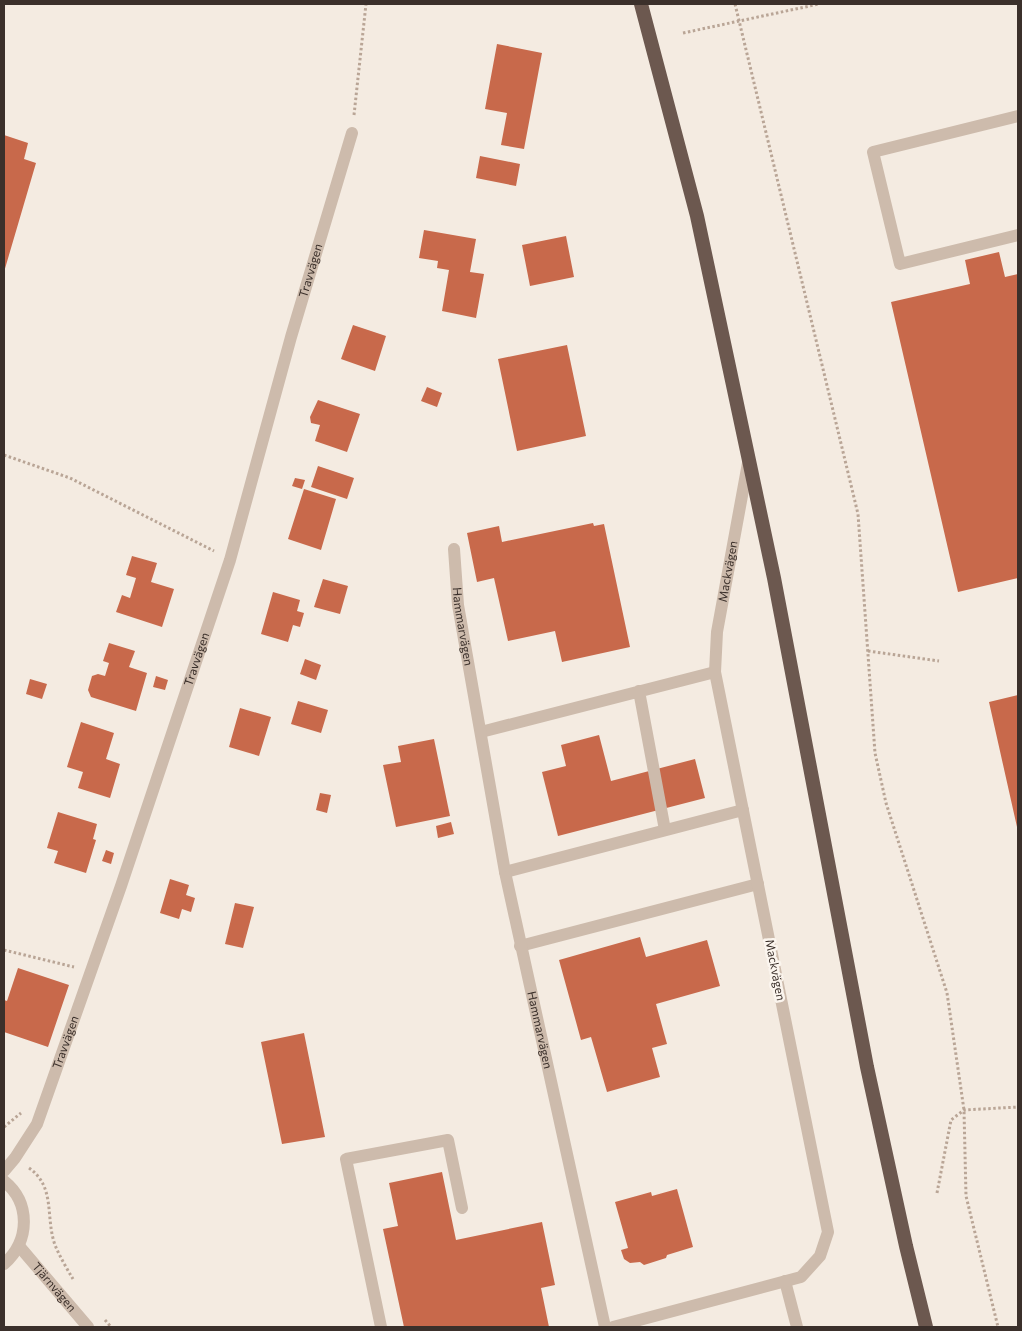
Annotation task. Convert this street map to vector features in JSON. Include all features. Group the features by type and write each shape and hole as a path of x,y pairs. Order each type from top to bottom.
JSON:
{"highway":[{"path":"641,4 697,216 748,463 774,578 867,1067 906,1246 926,1327"}],"street":[{"path":"1018,116 873,152 900,264 1018,235"},
{"name":"Travvägen","path":"4,1171 15,1158 37,1124 48,1097 230,560 291,336 352,133"},
{"name":"Mackvägen","path":"613,1327 801,1277 820,1256 828,1232 716,672 717,632 748,463"},
{"name":"Hammarvägen","path":"454,549 458,605 505,872 605,1327"},
{"path":"481,732 716,672"},
{"path":"639,691 665,830"},
{"path":"505,872 743,810"},
{"path":"520,946 758,884"},
{"path":"381,1327 346,1158 448,1140 462,1208"},
{"path":"4,1181 17,1195 24,1213 24,1229 19,1246 4,1264"},
{"name":"Tjärnvägen","path":"19,1246 88,1327"},
{"path":"785,1282 797,1327"}],"path":[{"path":"352,133 366,4"},
{"path":"736,4 858,514 875,753 884,795 947,993 964,1110 966,1196 998,1327"},
{"path":"683,33 819,4"},
{"path":"4,455 70,478 230,560"},
{"path":"868,651 939,661"},
{"path":"4,950 92,971"},
{"path":"937,1193 950,1120 964,1110 1018,1107"},
{"path":"15,1158 38,1175 45,1184 55,1244 74,1281"},
{"path":"101,1315 111,1327"}],"building":[{"path":"497,44 542,53 524,149 501,145 507,113 485,109"},
{"path":"4,135 28,143 24,159 36,163 4,272"},
{"path":"480,156 520,164 516,186 476,178"},
{"path":"424,230 476,239 470,272 484,274 476,318 442,311 449,270 437,268 438,261 419,258"},
{"path":"566,236 574,277 530,286 522,245"},
{"path":"999,252 1005,277 1018,274 1018,578 958,592 891,302 970,284 965,260"},
{"path":"353,325 386,336 375,371 341,359"},
{"path":"567,345 586,436 517,451 498,359"},
{"path":"427,387 442,393 437,407 421,401"},
{"path":"318,400 360,414 347,452 315,441 320,425 311,423 310,417"},
{"path":"318,466 354,478 347,499 311,487"},
{"path":"295,478 305,480 302,489 292,486"},
{"path":"304,489 336,499 321,550 288,539"},
{"path":"593,523 594,526 604,524 630,647 562,662 555,631 508,641 494,578 477,582 467,533 499,526 502,542"},
{"path":"132,556 157,563 151,582 174,589 162,627 116,612 122,595 130,598 136,578 126,575"},
{"path":"323,579 348,586 340,614 314,607"},
{"path":"273,592 300,600 297,611 304,613 300,627 293,625 288,642 261,634"},
{"path":"109,643 135,651 129,667 147,673 136,711 91,697 88,690 92,676 98,674 105,676 109,663 103,661"},
{"path":"305,659 321,665 316,680 300,674"},
{"path":"156,676 168,680 165,690 153,687"},
{"path":"30,679 47,684 42,699 26,694"},
{"path":"1018,695 1018,827 1017,827 989,702"},
{"path":"298,701 328,710 321,733 291,724"},
{"path":"240,708 271,717 259,756 229,747"},
{"path":"81,722 114,733 106,759 120,764 110,798 78,788 83,772 67,767"},
{"path":"599,735 611,781 695,759 705,798 558,836 542,772 566,766 561,745"},
{"path":"434,739 450,816 396,827 383,765 401,762 398,746"},
{"path":"320,793 331,795 327,813 316,810"},
{"path":"58,812 97,824 93,839 96,840 86,873 54,863 58,851 47,848"},
{"path":"451,822 454,834 438,838 436,826"},
{"path":"106,850 114,853 111,864 102,861"},
{"path":"170,879 189,885 186,895 195,898 191,912 182,909 179,919 160,913"},
{"path":"235,903 254,907 243,948 225,944"},
{"path":"640,937 646,957 707,940 720,986 656,1004 667,1044 652,1048 660,1077 607,1092 591,1037 581,1040 559,960"},
{"path":"18,968 69,985 48,1047 4,1032 4,1000 7,1001"},
{"path":"304,1033 325,1137 282,1144 261,1042"},
{"path":"442,1172 456,1240 542,1222 555,1285 541,1288 549,1327 404,1327 383,1229 398,1226 389,1183"},
{"path":"677,1189 693,1247 644,1265 640,1262 630,1263 624,1259 621,1250 628,1248 615,1202 651,1192 652,1196"}]}
